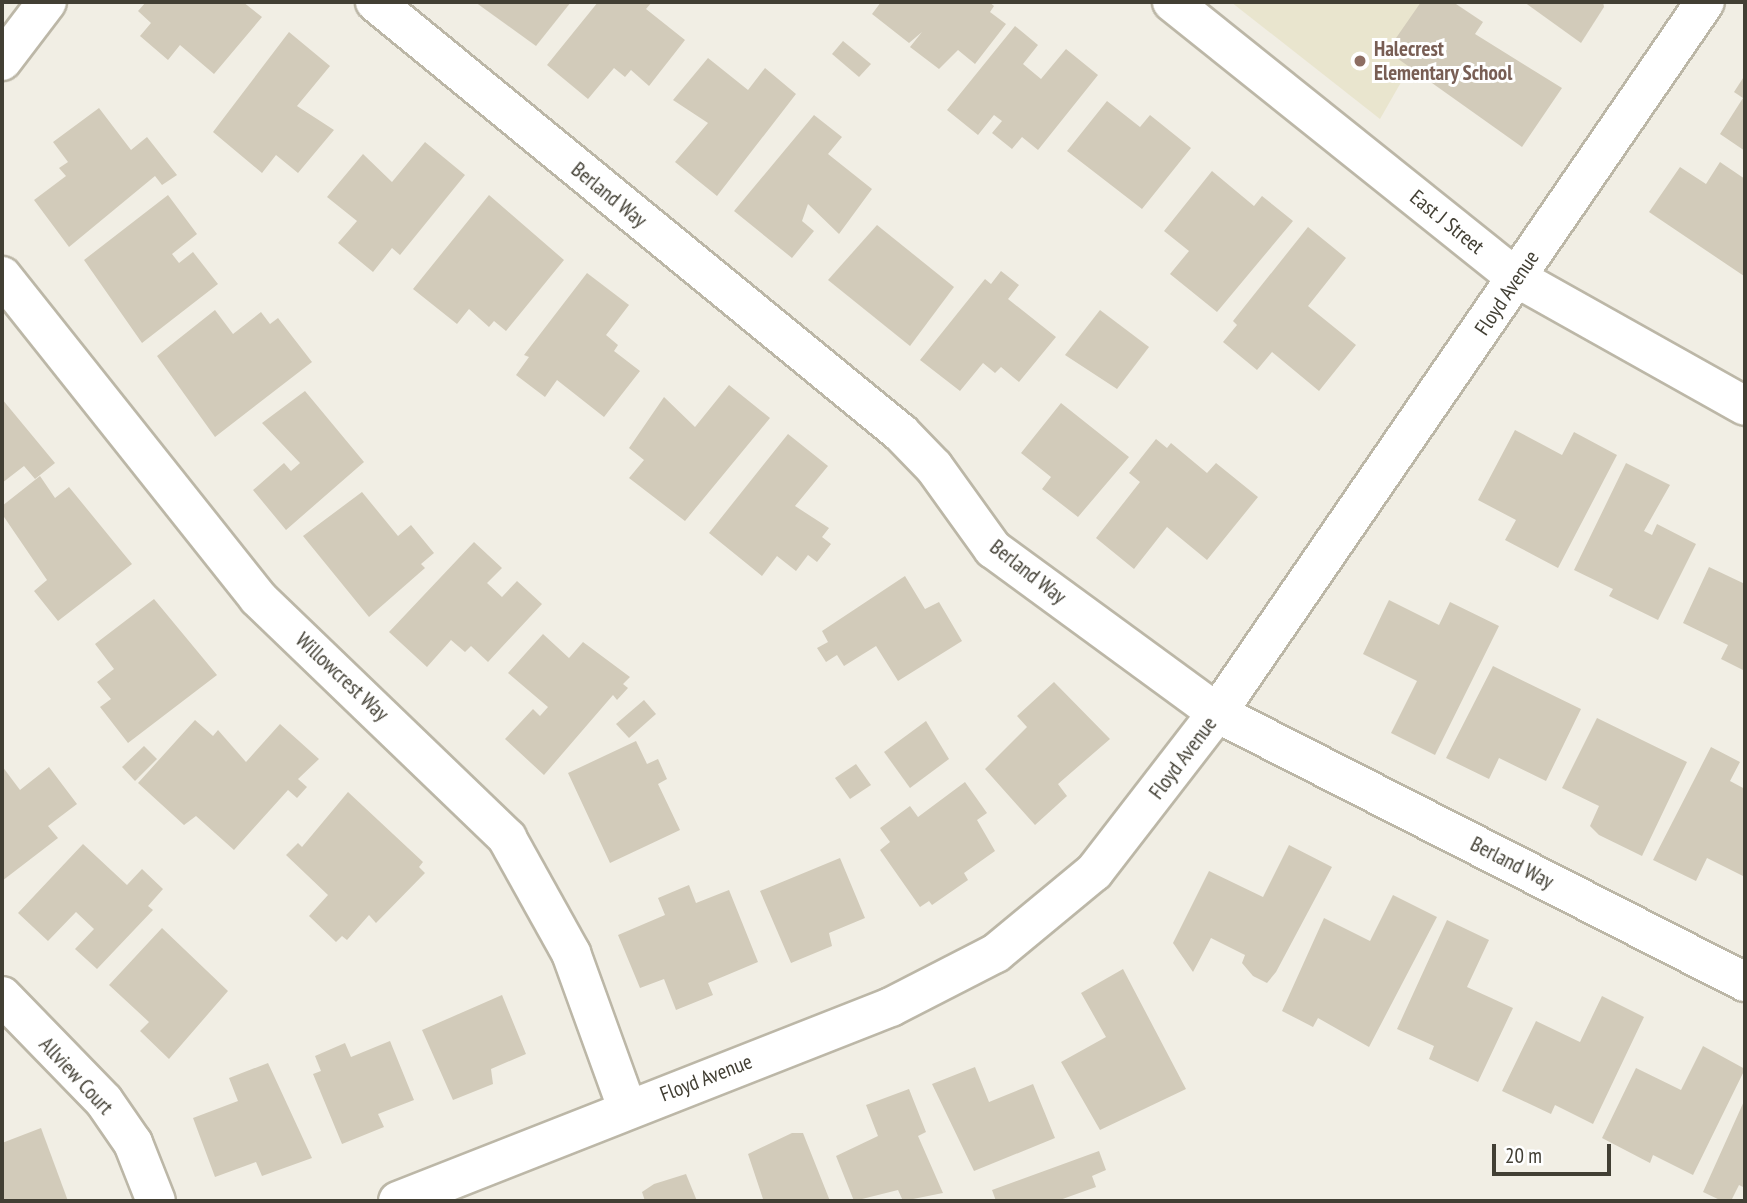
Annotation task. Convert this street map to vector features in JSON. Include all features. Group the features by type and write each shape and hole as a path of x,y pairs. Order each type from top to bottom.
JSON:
{"street":[{"path":"2,61 47,2"},
{"name":"Berland Way","path":"375,2 901,433 934,467 993,549 1217,713 1745,982"},
{"name":"East J Street","path":"1172,2 1517,278 1745,405"},
{"name":"Floyd Avenue","path":"398,1201 627,1108 891,1007 996,953 1094,872 1217,713 1705,2"},
{"name":"Willowcrest Way","path":"2,276 258,598 507,838 571,953 627,1108"},
{"name":"Allview Court","path":"2,996 104,1101 133,1143 156,1201"}],"shaded area":[{"name":"Halecrest Elementary School","path":"1231,2 1447,2 1380,119"}],"building":[{"path":"146,2 243,2 262,17 214,74 180,45 168,60 140,36 151,23 138,11"},
{"path":"475,2 571,2 536,46"},
{"path":"598,2 652,2 646,9 685,40 649,86 631,70 625,77 614,68 588,99 547,65"},
{"path":"881,2 989,2 994,6 990,12 1006,24 975,64 958,50 939,69 910,47 922,32 909,43 872,14"},
{"path":"1421,2 1453,2 1483,22 1475,34 1562,88 1522,147 1387,51"},
{"path":"1524,2 1603,2 1604,7 1581,43"},
{"path":"1015,26 1038,45 1023,64 1041,79 1066,49 1098,75 1038,150 1022,137 1012,149 992,133 1002,121 994,115 978,135 947,110"},
{"path":"289,32 330,66 297,106 334,130 298,173 276,155 262,173 213,132"},
{"path":"843,41 871,64 859,77 832,54"},
{"path":"708,58 748,90 765,68 796,94 717,196 675,162 708,123 673,100"},
{"path":"1745,75 1745,151 1720,134 1743,98 1734,92"},
{"path":"1107,101 1140,127 1150,115 1191,148 1142,209 1067,151"},
{"path":"99,108 131,150 147,137 177,175 162,185 155,176 69,247 34,200 66,176 59,168 68,162 53,142"},
{"path":"814,115 842,137 828,154 872,189 839,234 808,204 802,221 814,231 792,258 734,211"},
{"path":"425,142 465,175 400,255 392,248 373,272 338,243 357,221 327,197 363,154 392,182"},
{"path":"1720,162 1745,179 1744,276 1649,212 1680,167 1706,184"},
{"path":"1212,171 1254,206 1262,196 1293,221 1217,312 1170,274 1189,251 1164,231"},
{"path":"168,195 197,234 172,254 179,263 193,252 218,284 142,343 84,260"},
{"path":"489,195 564,260 506,331 494,321 489,327 469,309 457,324 413,289"},
{"path":"877,225 954,287 910,346 828,280"},
{"path":"1308,227 1346,258 1308,306 1356,345 1319,391 1272,352 1257,370 1223,342 1237,325 1233,321"},
{"path":"1001,271 1019,285 1008,299 1056,337 1019,382 1001,367 995,373 983,363 960,391 920,360 985,279 991,284"},
{"path":"587,273 629,305 606,335 618,345 614,351 640,371 604,417 557,380 545,397 516,375 529,357 524,355"},
{"path":"215,310 233,334 261,312 270,324 278,318 312,362 215,437 157,356"},
{"path":"1100,310 1149,347 1117,389 1065,355"},
{"path":"729,385 770,418 685,521 629,478 644,460 629,448 664,397 695,427"},
{"path":"305,391 364,462 286,530 253,490 284,463 291,471 300,463 262,423"},
{"path":"2,399 55,463 35,479 24,466 2,483"},
{"path":"1061,403 1129,457 1078,517 1042,489 1051,477 1021,453"},
{"path":"1515,430 1562,455 1574,432 1617,455 1558,568 1505,540 1516,520 1478,500"},
{"path":"788,434 828,466 795,506 829,528 822,537 831,544 817,562 808,555 796,571 777,556 762,576 709,533"},
{"path":"1156,439 1167,448 1171,443 1207,473 1216,463 1258,497 1207,560 1167,527 1134,569 1096,538 1140,482 1129,473"},
{"path":"1626,463 1670,485 1644,531 1652,535 1657,524 1696,544 1658,620 1609,596 1613,589 1574,570"},
{"path":"40,476 55,498 69,487 132,564 58,621 34,591 47,580 2,514 2,506"},
{"path":"362,492 398,536 411,525 434,553 421,564 425,568 369,617 303,536"},
{"path":"474,542 502,568 487,583 502,597 517,581 542,604 488,662 471,646 465,652 451,640 427,667 389,632"},
{"path":"1709,567 1745,584 1745,671 1721,659 1728,645 1683,623"},
{"path":"905,576 925,609 939,602 962,641 898,681 876,646 844,666 837,655 826,662 817,648 828,642 822,631"},
{"path":"154,599 217,675 128,743 100,707 111,699 97,682 114,669 95,644"},
{"path":"1389,600 1439,625 1450,602 1499,626 1435,755 1391,733 1417,681 1363,654"},
{"path":"543,634 569,658 583,642 630,677 623,684 628,688 617,700 613,695 544,775 505,739 533,709 540,716 548,707 508,673"},
{"path":"1493,666 1581,709 1546,781 1499,758 1489,779 1446,758"},
{"path":"1054,682 1110,739 1058,784 1067,796 1035,825 985,769 1027,727 1017,716"},
{"path":"644,700 656,714 629,738 616,724"},
{"path":"1597,718 1687,762 1642,856 1599,835 1590,826 1599,806 1562,788"},
{"path":"195,720 213,736 218,730 246,762 280,724 319,759 298,779 307,787 297,798 288,790 234,850 196,816 184,825 138,783"},
{"path":"926,721 949,759 910,788 884,752"},
{"path":"636,741 647,764 658,759 667,779 658,784 680,830 610,863 568,773"},
{"path":"144,746 157,759 135,781 122,767"},
{"path":"1711,747 1740,762 1730,781 1745,789 1745,877 1707,858 1696,881 1653,860"},
{"path":"856,764 871,785 850,799 835,778"},
{"path":"2,766 20,790 49,767 77,804 48,826 58,838 2,881"},
{"path":"965,782 987,813 977,820 995,851 964,873 968,880 932,905 929,901 920,907 880,850 890,842 880,828 910,806 918,817"},
{"path":"348,792 423,862 419,867 425,873 376,923 369,915 347,940 342,936 336,942 309,916 328,895 286,855 298,843 302,847"},
{"path":"83,844 127,885 142,869 163,889 148,906 153,910 97,969 75,949 94,929 76,912 48,941 18,913"},
{"path":"1289,845 1332,867 1276,972 1267,983 1253,976 1242,963 1245,955 1211,938 1193,972 1173,943 1209,871 1263,897"},
{"path":"840,858 865,918 829,933 832,946 791,963 760,891"},
{"path":"689,885 696,903 729,890 758,962 708,983 713,995 676,1010 664,979 640,988 618,935 665,915 658,898"},
{"path":"1393,895 1437,917 1369,1047 1318,1018 1313,1027 1282,1011 1324,918 1370,941"},
{"path":"1447,920 1489,940 1467,987 1513,1008 1478,1082 1429,1059 1434,1046 1397,1029"},
{"path":"162,928 228,991 169,1059 140,1031 149,1022 109,985"},
{"path":"1123,969 1186,1089 1100,1130 1061,1062 1106,1037 1081,993"},
{"path":"502,995 526,1054 491,1069 493,1084 453,1100 422,1030"},
{"path":"1602,996 1644,1017 1593,1124 1555,1105 1551,1114 1502,1091 1536,1021 1580,1042"},
{"path":"390,1041 414,1100 378,1114 384,1127 342,1144 313,1074 321,1071 315,1056 345,1043 351,1057"},
{"path":"1703,1046 1745,1069 1693,1175 1653,1155 1650,1163 1602,1138 1636,1068 1681,1090"},
{"path":"268,1063 312,1158 262,1176 256,1162 215,1177 193,1118 238,1101 229,1078"},
{"path":"975,1067 989,1102 1033,1084 1055,1138 974,1171 932,1084"},
{"path":"909,1089 926,1132 918,1136 943,1193 903,1201 898,1190 854,1201 836,1156 878,1136 866,1105"},
{"path":"1745,1099 1745,1188 1739,1185 1731,1201 1722,1201 1703,1192"},
{"path":"41,1128 68,1201 2,1201 2,1143"},
{"path":"792,1133 803,1133 830,1201 757,1201 763,1199 748,1154"},
{"path":"1099,1151 1106,1170 1092,1176 1096,1187 1057,1201 996,1201 992,1190"},
{"path":"686,1174 697,1201 645,1201 642,1192 654,1184"}],"place":[{"name":"Halecrest Elementary School","path":"1360,61"}]}
